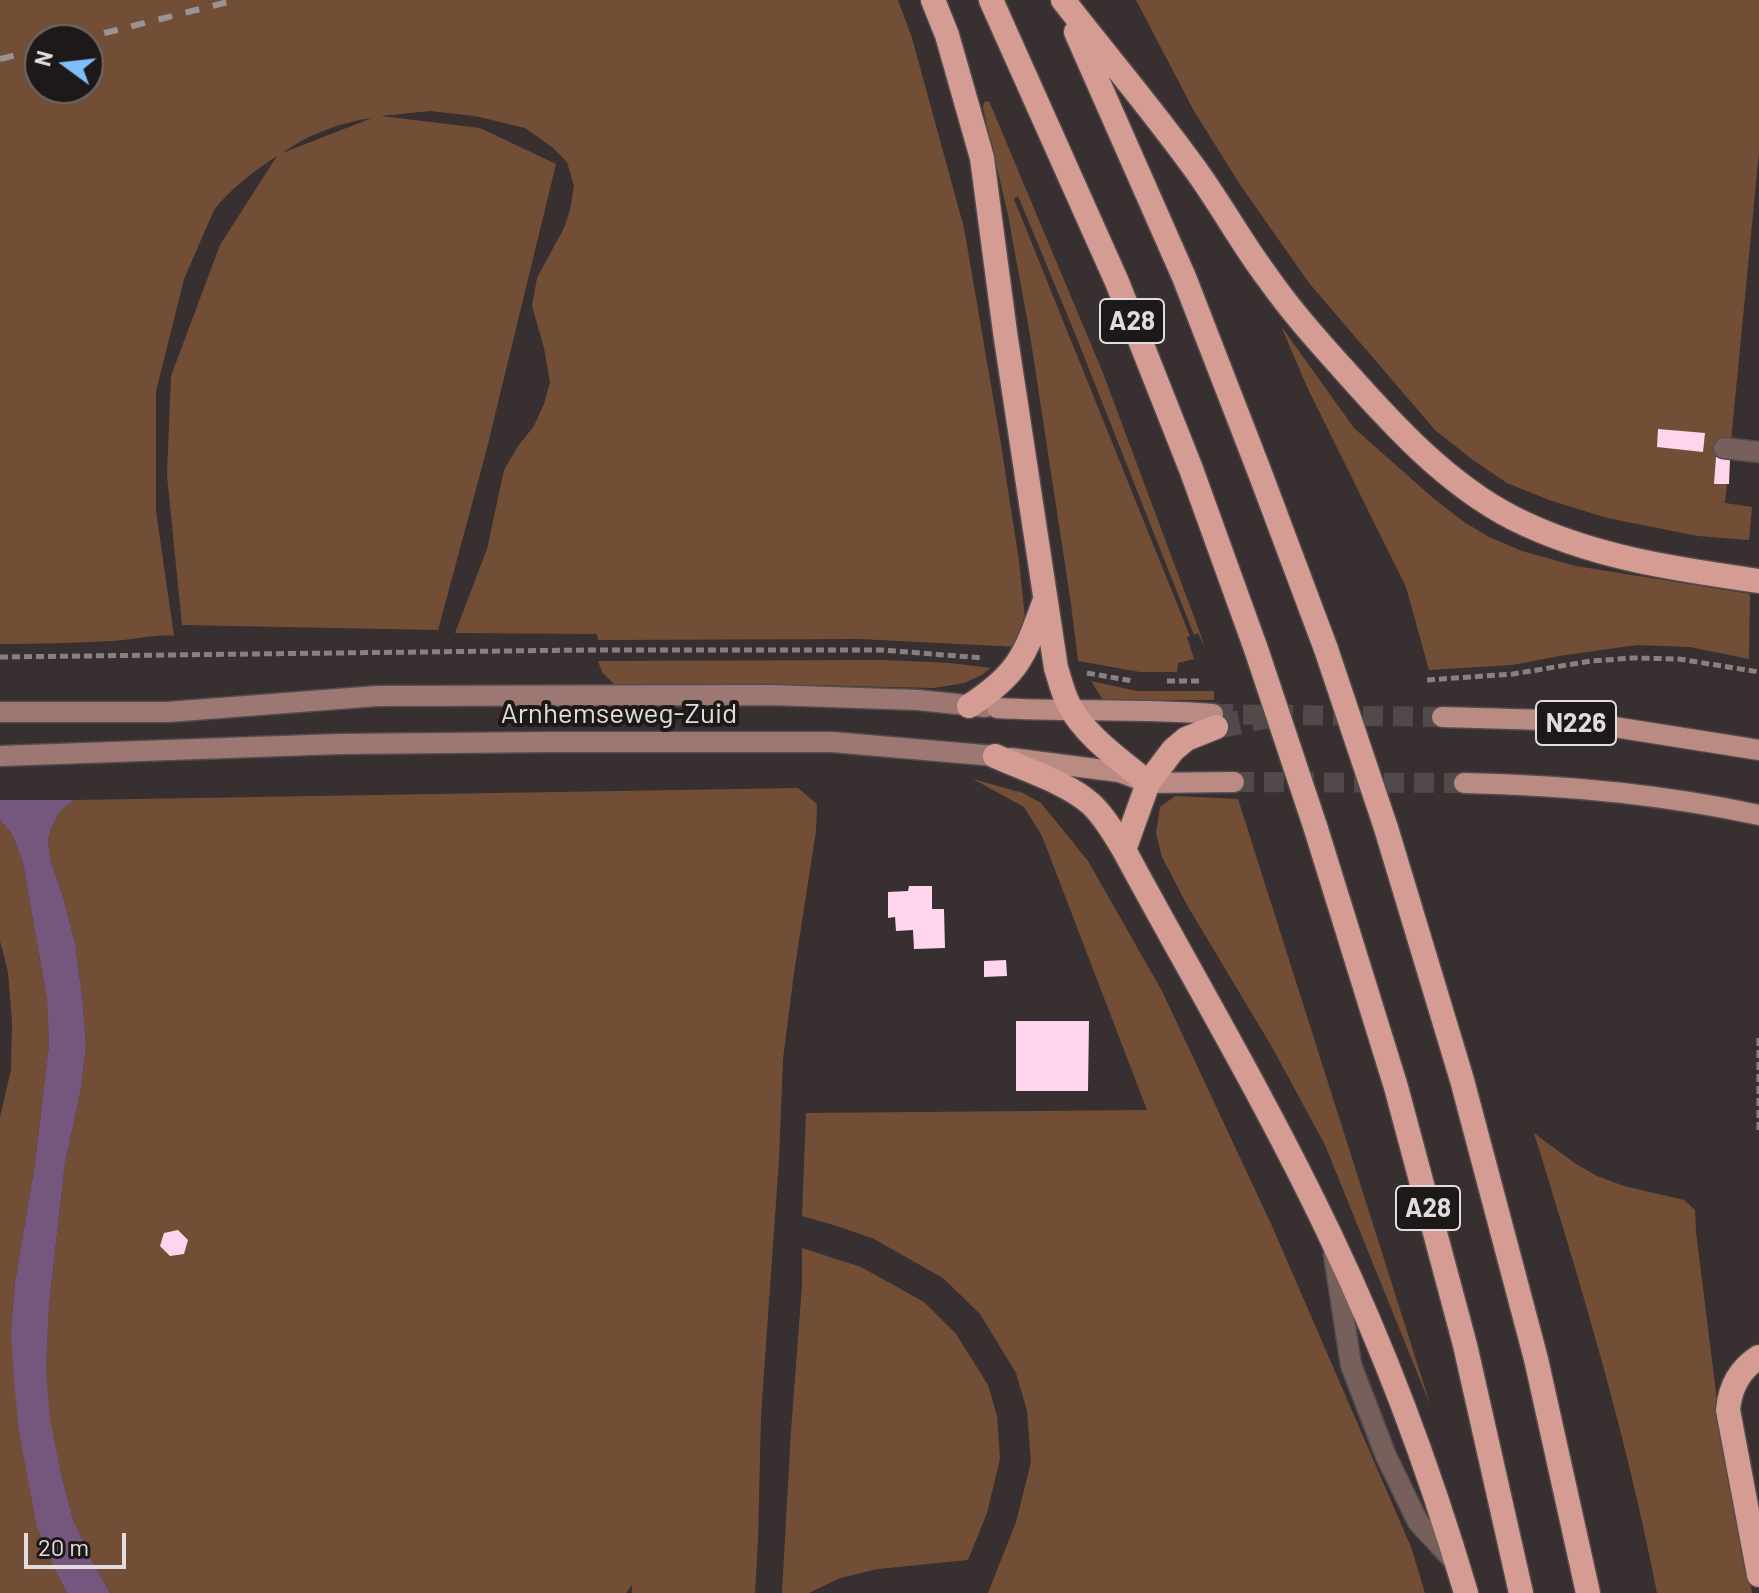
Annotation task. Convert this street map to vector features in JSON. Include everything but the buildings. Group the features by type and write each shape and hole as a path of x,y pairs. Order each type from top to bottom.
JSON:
{"highway":[{"path":"933,0 947,35 982,158 1056,668 1073,711 1094,737 1148,783"},
{"name":"A28","path":"991,0 1117,282 1191,469 1316,829 1396,1087 1465,1345 1521,1593"},
{"name":"A28","path":"1062,0 1191,163 1268,279 1314,337 1366,395 1448,474 1511,517 1566,541 1682,570 1759,581"},
{"name":"A28","path":"1062,0 1184,277 1326,649 1386,828 1462,1080 1532,1344 1588,1593"},
{"path":"969,706 997,687 1019,663 1046,597"},
{"path":"1124,850 1148,783 1173,750 1215,720"},
{"path":"995,756 1075,791 1105,820 1124,850 1281,1138 1330,1236 1397,1391 1466,1593"},
{"path":"1759,1357 1737,1379 1728,1410 1759,1575"}],"main road":[{"name":"Arnhemseweg-Zuid","path":"0,712 168,712 377,696 786,695 918,700 997,708 1166,710 1215,720"},
{"name":"N226","path":"1442,717 1546,720 1608,726 1759,750"},
{"name":"Arnhemseweg-Zuid","path":"0,756 339,744 832,742 995,756 1119,772 1148,783 1234,782"},
{"name":"N226","path":"1464,783 1537,785 1649,795 1759,815"}],"lane":[{"path":"1730,449 1759,452"},
{"path":"1330,1236 1351,1365 1369,1413 1418,1522 1457,1565"}],"path":[{"path":"0,657 882,650 965,655 1019,663"},
{"path":"1427,680 1513,674 1591,661 1633,658 1679,659 1759,672"},
{"path":"1056,668 1139,682"},
{"path":"1154,681 1201,681"},
{"path":"1759,1038 1759,1132"}],"shaded area":[{"path":"0,0 898,0 912,38 964,228 1019,561 1025,618 1021,634 1014,644 859,639 598,640 597,634 455,633 487,549 504,470 534,426 550,382 532,306 537,278 564,228 574,186 567,162 525,128 475,116 430,111 381,116 480,128 556,164 486,452 438,630 182,625 167,475 171,376 220,245 277,156 243,180 214,210 184,279 156,391 156,511 174,636 98,642 0,644","holes":["372,118 285,152 326,130"]},
{"path":"1136,0 1759,0 1759,152 1725,503 1752,507 1749,540 1698,536 1607,518 1549,500 1507,483 1435,430 1309,283 1241,186 1194,111"},
{"path":"989,101 1103,373 1205,648 1198,633 1194,635 1018,196 1014,199 1190,636 1187,637 1194,659 1178,663 1177,672 1140,672 1078,661 1030,335 1008,215 983,108 984,102"},
{"path":"1281,326 1354,428 1464,522 1522,551 1576,566 1750,594 1749,659 1690,647 1637,645 1512,665 1429,670 1406,587 1307,387"},
{"path":"882,660 991,668 964,683 934,688 616,686 602,672 598,661"},
{"path":"1091,681 1137,691 1214,691 1214,700 1103,700"},
{"path":"973,779 1023,793 1041,803 1088,861 1162,991 1272,1226 1411,1547 1425,1593 988,1593 1016,1522 1031,1462 1027,1411 1016,1373 980,1314 943,1278 874,1239 802,1216 806,1113 1147,1110 1042,836 1024,807"},
{"path":"798,788 817,804 816,831 783,1059 761,1415 755,1593 632,1593 632,1585 626,1593 110,1593 73,1519 49,1418 46,1369 49,1306 65,1163 81,1089 86,1047 75,943 48,842 60,810 74,800"},
{"path":"1175,796 1238,799 1431,1407 1325,1145 1162,857 1156,833 1160,807"},
{"path":"0,800 74,800 60,811 48,842 75,943 86,1047 81,1089 65,1163 49,1306 46,1369 50,1419 73,1519 110,1593 67,1593 37,1527 19,1431 11,1330 49,1044 47,1000 23,863 12,834 0,820"},
{"path":"0,820 12,834 23,863 47,1000 49,1044 11,1330 55,1570 67,1593 0,1593 0,1117 11,1070 12,1022 8,972 0,941"},
{"path":"1534,1133 1597,1176 1624,1186 1684,1200 1695,1210 1719,1417 1752,1593 1657,1593 1617,1419"},
{"path":"802,1248 861,1267 924,1302 956,1334 988,1385 997,1416 1000,1459 987,1513 968,1560 878,1569 840,1578 809,1593 782,1593"}],"tunnel":[{"path":"1213,714 1442,717"},
{"path":"1216,727 1275,715"},
{"path":"1234,782 1464,783"}],"railway":[{"path":"104,33 236,0"},
{"path":"0,59 24,53"}]}
